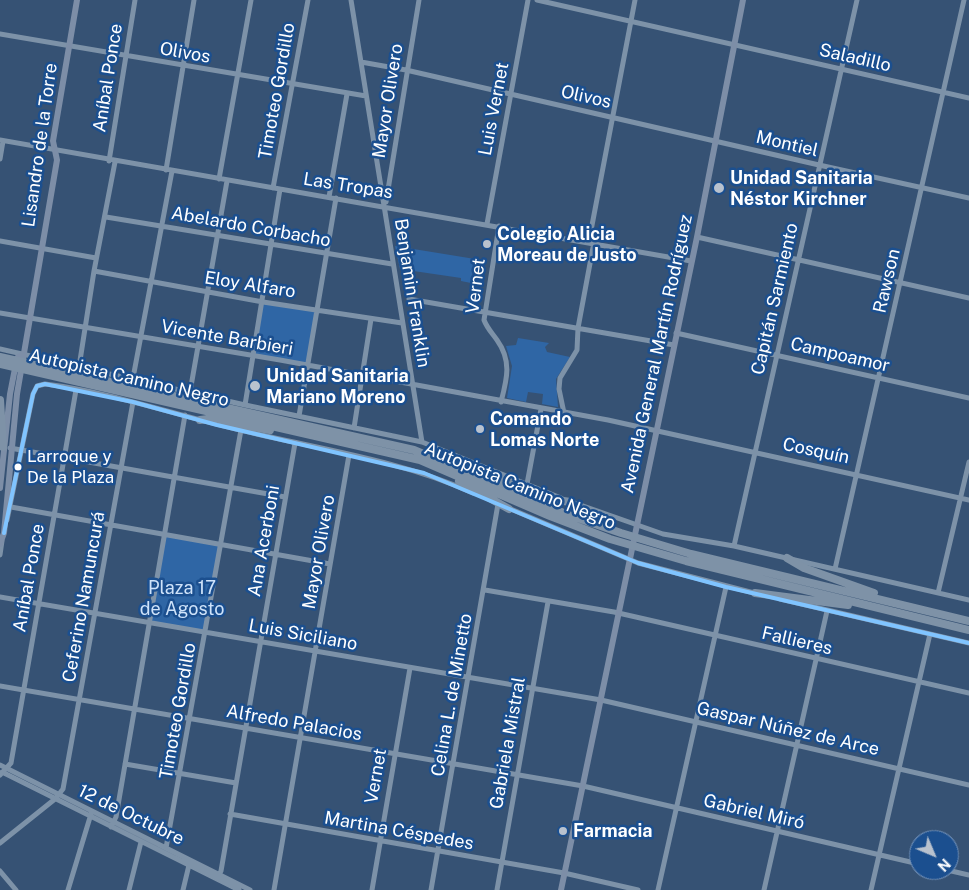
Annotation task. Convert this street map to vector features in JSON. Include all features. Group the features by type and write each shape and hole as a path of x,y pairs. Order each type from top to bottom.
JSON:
{"highway":[{"name":"Autopista Camino Negro","path":"0,357 46,372 420,460 583,529 686,561 969,630"},
{"name":"Autopista Camino Negro","path":"0,364 351,432 414,450 592,523 691,554 969,620"},
{"path":"0,400 5,447"},
{"path":"298,416 351,432"},
{"path":"200,420 208,419 272,430 298,431"},
{"path":"420,460 509,509"},
{"path":"453,466 462,466 545,498 570,502"},
{"path":"787,558 804,568 904,605"},
{"path":"755,593 846,605 932,622"}],"main road":[{"name":"Lisandro de la Torre","path":"5,447 13,377 17,358 23,354 57,160 53,140 77,0"},
{"name":"Avenida General Martín Rodríguez","path":"561,890 697,237 743,0"},
{"path":"0,488 5,447"},
{"path":"2,538 5,447"}],"street":[{"name":"Aníbal Ponce","path":"109,161 135,0"},
{"path":"134,378 150,281 162,226 182,66 194,0"},
{"path":"219,179 251,0"},
{"name":"Timoteo Gordillo","path":"273,188 308,0"},
{"name":"Benjamin Franklin","path":"351,0 422,442"},
{"name":"Mayor Olivero","path":"385,206 419,0"},
{"name":"Luis Vernet","path":"487,224 528,0"},
{"name":"Saladillo","path":"537,0 969,98"},
{"path":"564,413 559,389 560,378 576,350 591,242 635,0"},
{"name":"Capitán Sarmiento","path":"734,546 797,260 843,70 857,0"},
{"name":"Rawson","path":"835,569 964,0"},
{"name":"Olivos","path":"0,34 237,76 366,96"},
{"name":"Olivos","path":"361,62 406,70 716,141"},
{"path":"329,197 347,94"},
{"path":"0,159 2,141"},
{"name":"Las Tropas","path":"2,141 109,161 385,206 691,261"},
{"name":"Montiel","path":"716,141 969,198"},
{"path":"79,367 96,258 116,162"},
{"path":"190,392 227,180"},
{"path":"245,405 280,189"},
{"path":"0,348 298,416 309,366 325,254 336,198"},
{"name":"Abelardo Corbacho","path":"106,217 272,246 392,264"},
{"name":"Vernet","path":"498,226 484,312 486,326 503,350 507,362 507,381 501,402"},
{"path":"697,237 969,298"},
{"path":"0,241 96,258"},
{"name":"Eloy Alfaro","path":"94,272 263,302 402,323"},
{"path":"409,299 674,345"},
{"name":"Vicente Barbieri","path":"0,313 362,375 656,430"},
{"path":"371,319 351,432 422,442 570,502 663,534 734,546 969,600"},
{"name":"Campoamor","path":"676,333 969,398"},
{"path":"0,555 33,394 40,385 49,384 133,402 241,430 433,475 630,560 726,587 969,643"},
{"name":"Aníbal Ponce","path":"3,772 11,763 76,390"},
{"name":"Ceferino Namuncurá","path":"57,797 64,785 133,402"},
{"path":"527,484 541,409"},
{"path":"113,824 185,415"},
{"name":"Timoteo Gordillo","path":"166,848 206,632 229,487 241,430"},
{"name":"Cosquín","path":"656,430 969,500"},
{"name":"Ana Acerboni","path":"218,877 295,443"},
{"path":"5,447 285,497"},
{"name":"Mayor Olivero","path":"274,890 349,454"},
{"path":"938,592 969,462"},
{"name":"Celina L. de Minetto","path":"431,890 485,590 498,504"},
{"path":"11,508 330,564"},
{"path":"658,890 674,809 726,587"},
{"name":"Fallieres","path":"485,590 619,614 714,637 969,693"},
{"name":"Luis Siciliano","path":"0,597 601,700"},
{"name":"Gabriela Mistral","path":"497,890 548,602"},
{"path":"764,890 826,611"},
{"path":"871,890 930,634"},
{"name":"Vernet","path":"372,890 410,668"},
{"name":"Alfredo Palacios","path":"0,686 583,786"},
{"name":"Gaspar Núñez de Arce","path":"601,700 969,785"},
{"path":"125,764 236,783"},
{"name":"12 de Octubre","path":"0,765 3,772 166,848 239,889 250,890"},
{"name":"Gabriel Miró","path":"583,786 674,809 909,862"},
{"path":"0,842 57,797"},
{"path":"68,890 91,814"},
{"name":"Martina Céspedes","path":"230,814 564,873 638,890"},
{"name":"12 de Octubre","path":"113,824 141,842 218,877"},
{"path":"130,890 141,842"},
{"path":"183,890 189,865"},
{"path":"0,870 16,890"}],"green space":[{"path":"395,246 475,259 471,283 461,281 461,278 400,269"},
{"path":"263,302 317,310 309,366 253,356"},
{"path":"518,338 549,343 545,347 547,352 570,357 556,379 558,407 542,404 543,394 528,392 526,402 507,398 512,366 506,346 516,345"},
{"name":"Plaza 17 de Agosto","path":"164,536 219,545 206,632 150,622"}],"transit line":[{"path":"4,533 33,394 37,386 45,384 133,402 217,425 424,473 638,563 726,587 969,643"}],"place":[{"name":"Unidad Sanitaria Néstor Kirchner","path":"719,188"},
{"name":"Colegio Alicia Moreau de Justo","path":"487,244"},
{"name":"Unidad Sanitaria Mariano Moreno","path":"255,386"},
{"name":"Comando Lomas Norte","path":"480,429"},
{"name":"Larroque y De la Plaza","path":"18,467"},
{"name":"Farmacia","path":"563,831"}]}
